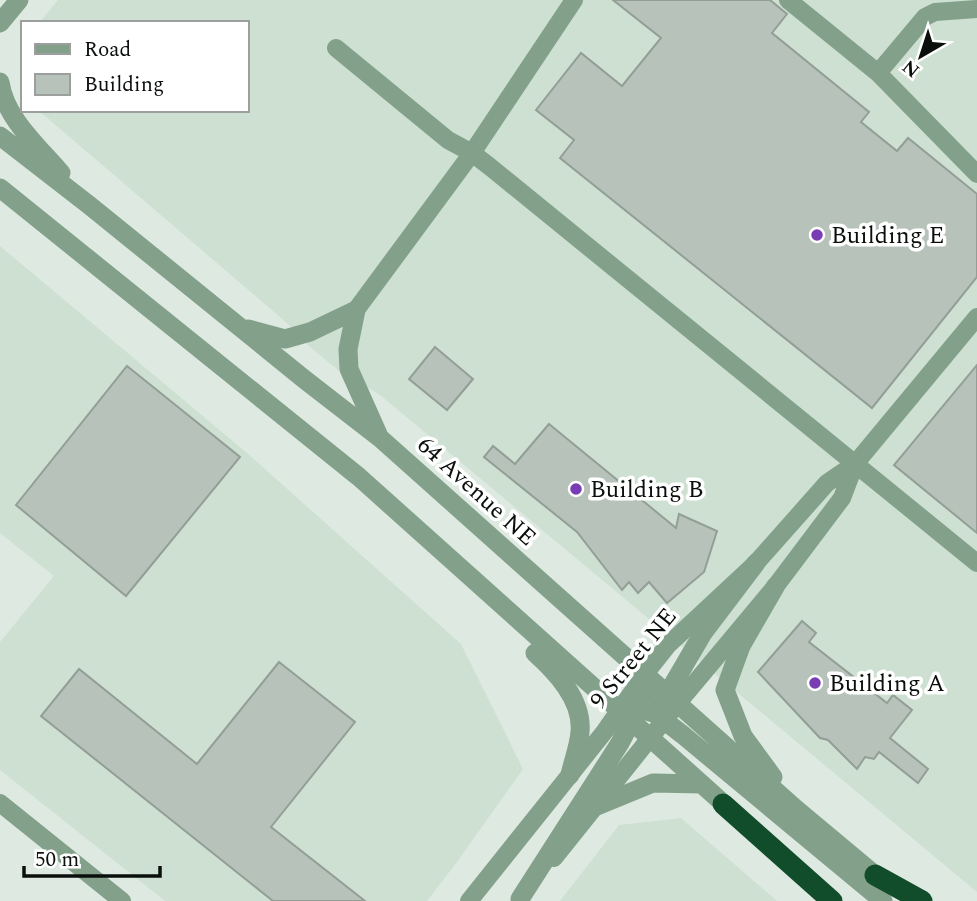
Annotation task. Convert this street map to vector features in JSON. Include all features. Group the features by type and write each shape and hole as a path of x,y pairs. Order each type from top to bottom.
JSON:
{"highway":[{"path":"723,804 832,901"},
{"path":"874,875 922,901"}],"street":[{"path":"0,41 3,20 19,0"},
{"path":"380,438 349,369 348,349 356,310 472,153 574,0"},
{"path":"788,0 878,73 977,174"},
{"path":"878,73 925,17 934,12 977,9"},
{"path":"337,48 448,140 472,153 977,563"},
{"path":"0,82 1,91 23,129 89,205"},
{"name":"64 Avenue NE","path":"0,136 380,438 796,809 906,901"},
{"path":"0,188 359,477 408,523 642,715 684,734 883,901"},
{"path":"240,327 285,339 310,332 356,310"},
{"name":"9 Street NE","path":"645,674 681,632 756,563 827,483 855,464 977,317"},
{"name":"9 Street NE","path":"673,698 775,587 842,498 855,464"},
{"path":"408,523 430,559 550,667 564,685 576,706 580,731 570,775"},
{"path":"520,900 642,715 673,698 703,634 756,563"},
{"path":"775,587 741,646 725,690 743,736 796,809"},
{"path":"645,674 648,687 642,715 650,739 723,804 844,901"},
{"name":"9 Street NE","path":"469,901 570,775 642,715"},
{"path":"520,900 650,739"},
{"path":"597,806 653,783 702,784"},
{"path":"0,803 122,901"}],"shaded area":[{"path":"58,0 977,0 977,892 380,395 338,370 310,347 287,323 40,112 248,112 248,21 41,21"},
{"path":"0,246 247,453 461,644 523,769 427,901 165,901 0,770 0,642 54,576 0,533"},
{"path":"681,818 777,901 560,901 619,825"}],"building":[{"name":"Building E","path":"613,0 770,0 787,14 772,33 869,112 861,122 897,151 908,138 977,194 977,277 872,408 560,158 574,140 536,110 581,53 622,86 661,38"},
{"path":"435,347 473,379 447,410 409,379"},
{"path":"977,365 977,533 894,465"},
{"path":"127,366 240,457 126,596 16,505"},
{"name":"Building B","path":"549,424 676,528 679,514 717,531 704,572 667,603 649,582 638,593 629,582 622,590 577,532 484,457 493,446 515,464"},
{"name":"Building A","path":"802,621 816,633 809,642 887,703 893,695 912,710 890,738 928,769 918,783 879,752 874,759 865,757 857,769 828,740 820,738 758,672"},
{"path":"279,662 355,722 271,827 365,901 273,901 41,716 79,669 197,764"}],"place":[{"name":"Building E","path":"817,235"},
{"name":"Building B","path":"576,489"},
{"name":"Building A","path":"815,683"}]}
